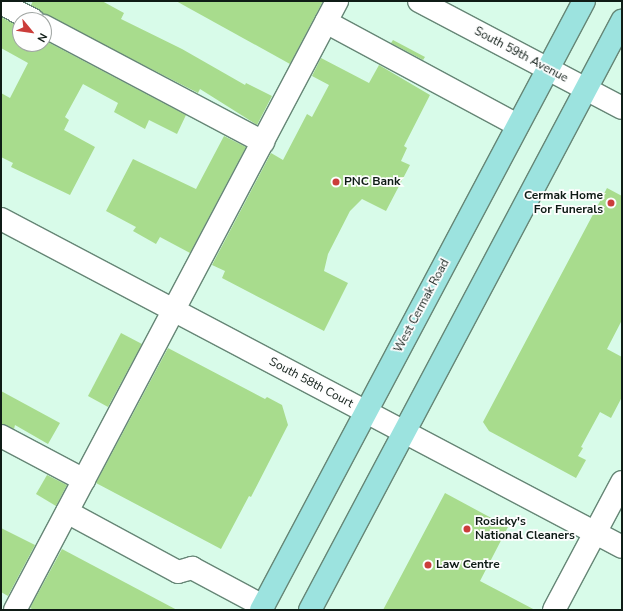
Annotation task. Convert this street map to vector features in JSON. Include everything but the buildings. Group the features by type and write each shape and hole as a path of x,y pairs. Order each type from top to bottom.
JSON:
{"main road":[{"name":"West Cermak Road","path":"262,608 584,1"},
{"path":"310,610 622,21"}],"street":[{"path":"15,610 337,1"},
{"name":"South 59th Avenue","path":"419,1 622,108"},
{"path":"1,3 18,12"},
{"path":"326,22 517,125"},
{"path":"52,30 263,142"},
{"name":"South 58th Court","path":"1,219 622,547"},
{"path":"1,436 84,480"},
{"path":"554,610 622,482"},
{"path":"67,512 178,572 192,568 262,608"}],"place":[{"name":"PNC Bank","path":"336,182"},
{"name":"Cermak Home For Funerals","path":"611,203"},
{"name":"Rosicky's National Cleaners","path":"467,529"},
{"name":"Law Centre","path":"428,565"}]}
